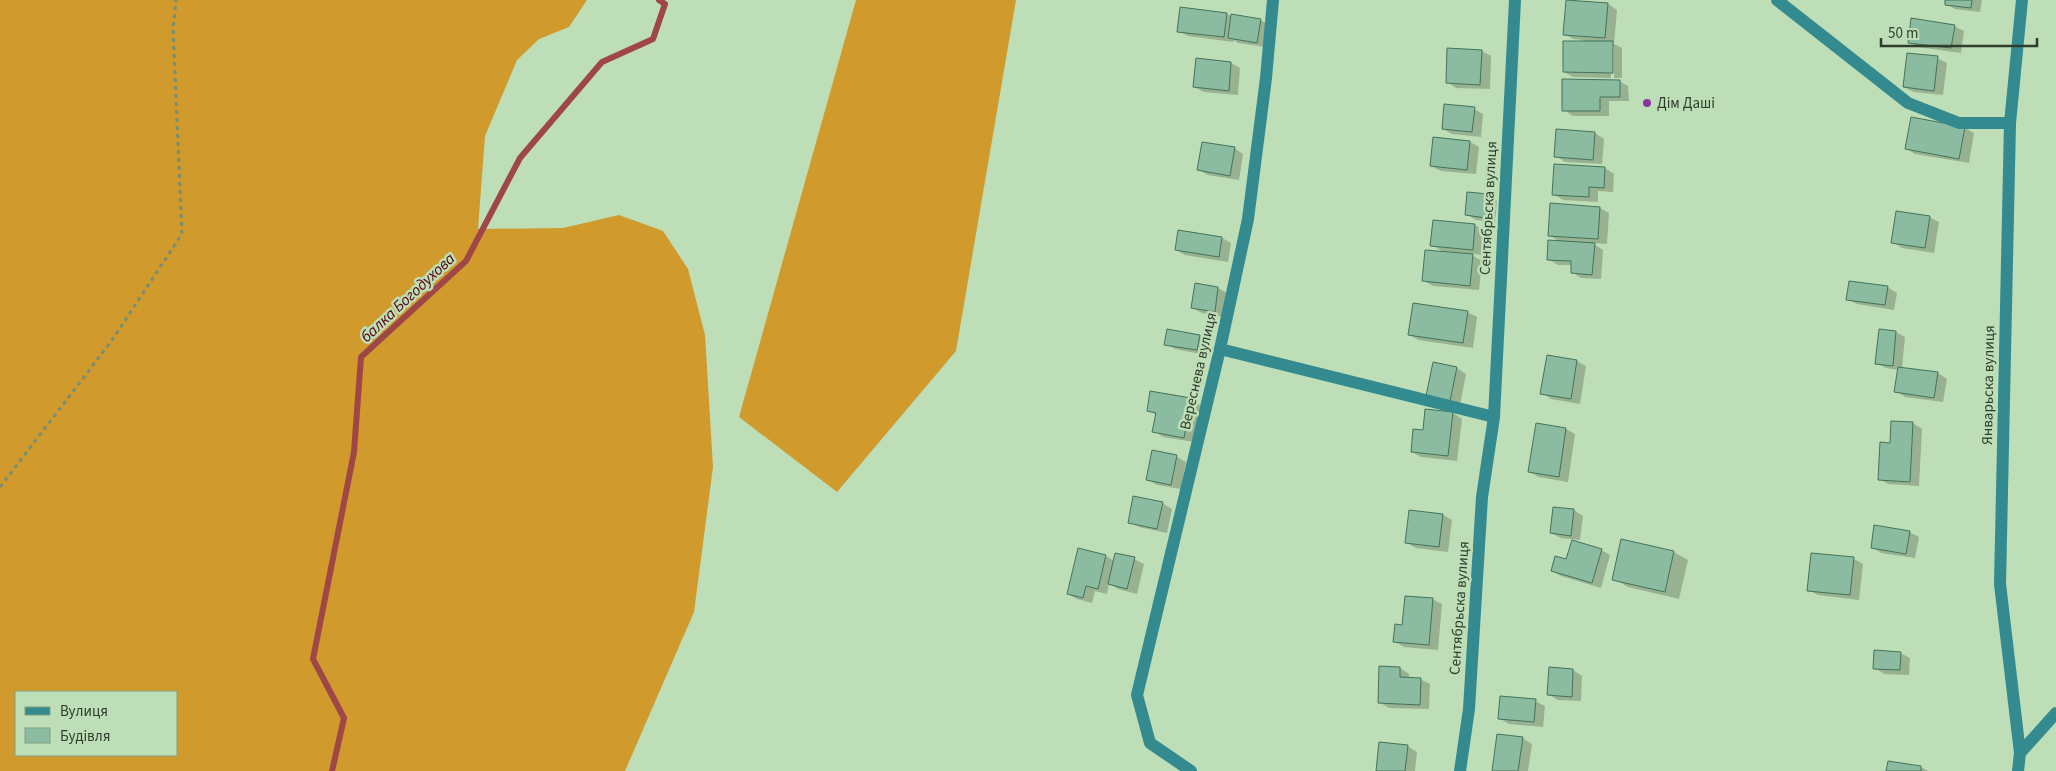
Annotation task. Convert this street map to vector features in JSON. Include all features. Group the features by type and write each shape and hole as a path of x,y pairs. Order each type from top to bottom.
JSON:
{"street":[{"name":"Вереснева вулиця","path":"1191,771 1150,743 1137,695 1220,349 1248,219 1266,78 1273,0"},
{"name":"Сентябрьска вулиця","path":"1460,771 1469,709 1482,497 1494,417 1515,0"},
{"path":"1777,0 1908,103 1958,123 2010,123"},
{"name":"Январьска вулиця","path":"2018,771 2020,753 2000,584 2010,123 2022,0"},
{"path":"1220,349 1494,417"},
{"path":"2020,753 2056,713"}],"path":[{"path":"0,487 110,343 182,234 173,29 176,0"}],"shaded area":[{"path":"0,0 587,0 569,27 539,39 517,60 485,136 478,229 563,228 619,215 663,231 688,269 705,335 713,467 694,612 625,771 0,771"},
{"path":"856,0 1016,0 956,351 837,492 739,417"}],"building":[{"path":"1566,0 1608,3 1605,38 1563,35"},
{"path":"1945,0 1972,0 1971,8 1945,5"},
{"path":"1180,7 1227,13 1224,37 1177,32"},
{"path":"1231,14 1261,19 1257,43 1228,38"},
{"path":"1911,18 1955,25 1951,48 1908,43"},
{"path":"1563,41 1613,41 1613,73 1563,72"},
{"path":"1447,48 1482,50 1480,85 1446,83"},
{"path":"1907,53 1938,56 1934,91 1903,87"},
{"path":"1196,58 1231,62 1229,91 1193,87"},
{"path":"1562,79 1620,80 1620,97 1600,97 1600,111 1562,111"},
{"path":"1444,104 1475,107 1472,132 1442,129"},
{"path":"1911,117 1965,127 1959,159 1905,149"},
{"path":"1556,129 1595,132 1593,160 1554,157"},
{"path":"1433,137 1470,141 1467,170 1430,166"},
{"path":"1202,142 1235,147 1230,176 1197,170"},
{"path":"1554,164 1605,167 1604,188 1589,187 1589,197 1552,195"},
{"path":"1467,192 1488,194 1486,218 1465,215"},
{"path":"1550,203 1600,207 1598,239 1548,236"},
{"path":"1896,211 1930,216 1925,248 1891,243"},
{"path":"1433,220 1475,224 1473,250 1430,246"},
{"path":"1178,230 1222,237 1219,257 1175,250"},
{"path":"1548,240 1595,243 1592,275 1571,273 1571,261 1547,260"},
{"path":"1425,250 1473,254 1470,286 1422,281"},
{"path":"1849,281 1888,286 1885,305 1846,300"},
{"path":"1195,283 1218,287 1215,312 1191,308"},
{"path":"1413,303 1468,311 1463,343 1408,335"},
{"path":"1167,329 1200,335 1197,350 1164,345"},
{"path":"1879,329 1896,331 1893,366 1875,364"},
{"path":"1547,355 1577,360 1571,399 1540,394"},
{"path":"1433,362 1457,367 1450,401 1426,396"},
{"path":"1898,367 1938,372 1934,398 1894,392"},
{"path":"1150,391 1191,398 1184,438 1152,432 1156,413 1147,411"},
{"path":"1425,409 1453,412 1448,456 1411,452 1413,429 1423,430"},
{"path":"1891,421 1913,422 1910,482 1878,480 1880,442 1890,443"},
{"path":"1536,423 1566,428 1559,477 1528,472"},
{"path":"1152,450 1177,455 1171,485 1146,480"},
{"path":"1133,496 1163,502 1157,529 1128,523"},
{"path":"1553,507 1574,509 1571,536 1550,533"},
{"path":"1409,510 1443,514 1439,547 1405,543"},
{"path":"1874,525 1910,531 1906,554 1871,548"},
{"path":"1621,539 1674,551 1665,592 1612,580"},
{"path":"1572,540 1602,549 1592,583 1551,571 1555,556 1566,559"},
{"path":"1078,548 1106,555 1098,589 1086,586 1083,598 1067,594"},
{"path":"1115,553 1135,557 1127,589 1108,584"},
{"path":"1811,553 1854,557 1850,595 1807,591"},
{"path":"1405,596 1433,598 1429,645 1393,642 1395,624 1402,625"},
{"path":"1874,650 1901,652 1900,670 1873,669"},
{"path":"1379,666 1400,667 1400,677 1421,678 1420,705 1378,703"},
{"path":"1549,667 1573,669 1572,697 1547,695"},
{"path":"1500,696 1536,699 1534,722 1498,719"},
{"path":"1497,734 1523,737 1518,771 1492,771"},
{"path":"1379,742 1408,745 1405,771 1376,771"},
{"path":"1888,761 1921,766 1921,771 1886,771"}],"waterway":[{"name":"балка Богодухова","path":"332,771 344,718 313,659 354,452 361,357 466,261 520,158 602,62 653,39 665,4 659,0"}],"place":[{"name":"Дім Даші","path":"1647,103"}]}
